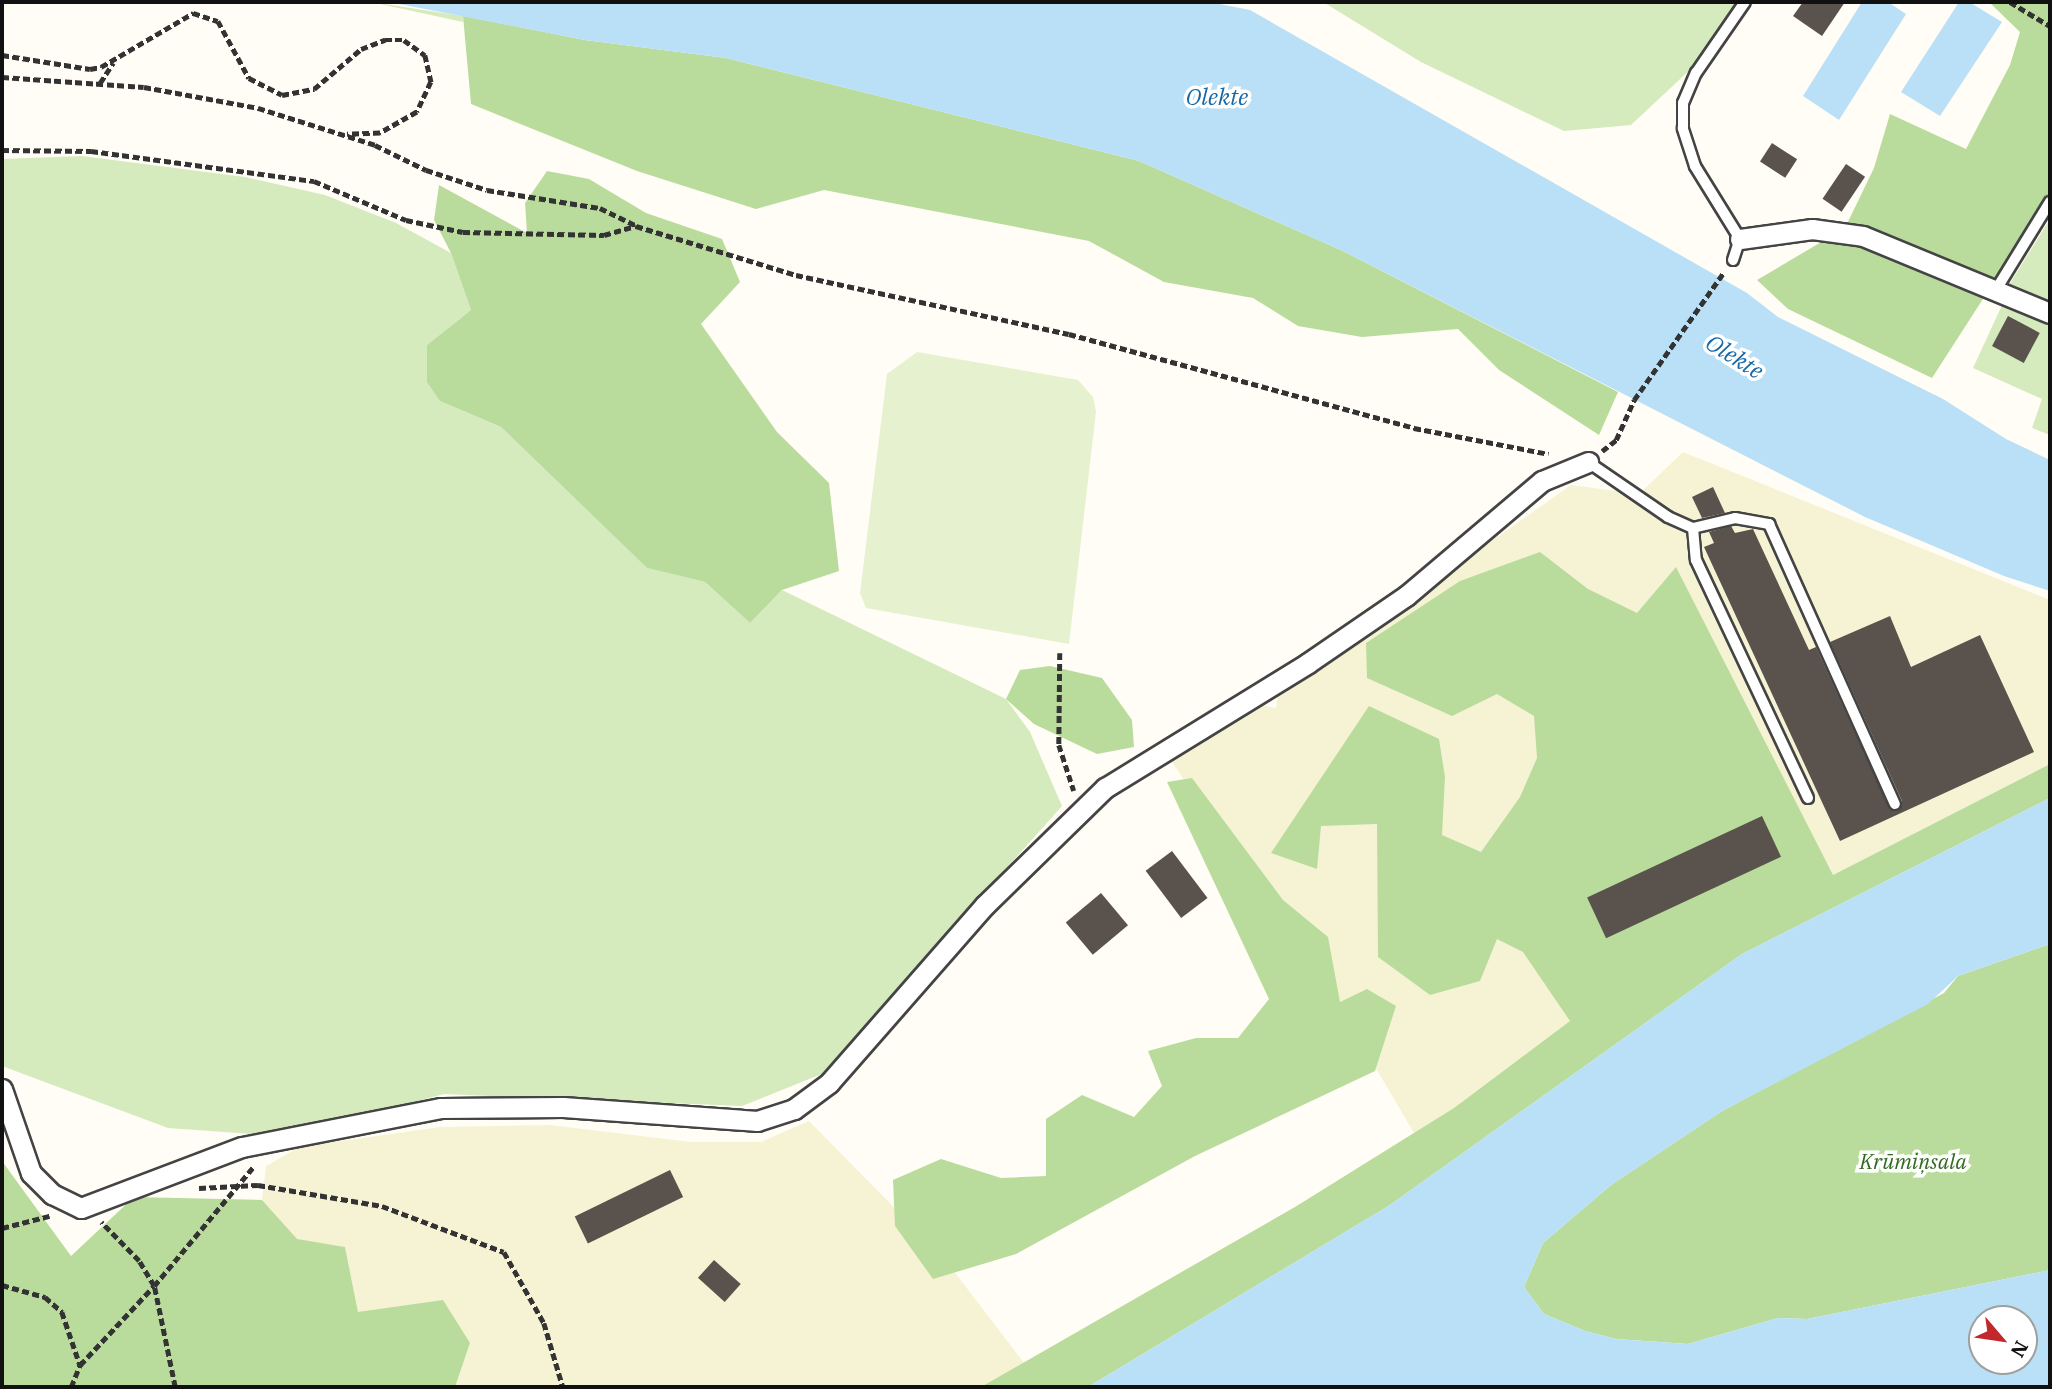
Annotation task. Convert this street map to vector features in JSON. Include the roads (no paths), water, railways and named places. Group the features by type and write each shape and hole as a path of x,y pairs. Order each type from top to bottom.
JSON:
{"street":[{"path":"1740,239 1812,229 1863,236 1932,267 1997,288 2050,313"},
{"path":"2,1089 31,1173 52,1194 81,1208 209,1157 441,1108 563,1107 757,1121 794,1109 829,1083 985,905 1081,811 1118,779 1308,663 1405,596 1542,481 1588,462"}],"lane":[{"path":"1733,260 1740,239 1695,166 1683,128 1683,103 1696,73 1745,2"},
{"path":"1997,288 2050,202"},
{"path":"1588,462 1668,517 1693,528 1735,518 1769,524 1895,804"},
{"path":"1693,528 1696,560 1808,798"}],"water":[{"name":"Olekte","path":"389,2 1209,2 1250,10 1747,293 1778,317 1943,399 2006,439 2050,460 2050,591 2004,576 1865,517 1343,251 1139,161 726,58 585,40"},
{"path":"1862,2 1888,2 1906,14 1839,120 1803,96"},
{"path":"1959,2 1969,2 2002,22 1940,116 1901,92"},
{"path":"2050,798 2050,944 1958,976 1928,1004 1722,1111 1611,1185 1543,1243 1524,1287 1544,1314 1585,1331 1616,1339 1688,1344 1778,1318 1807,1319 2050,1270 2050,1387 1088,1387 1390,1205 1742,954"}],"park label":[{"name":"Krūmiņsala","path":"1913,1161"}]}
